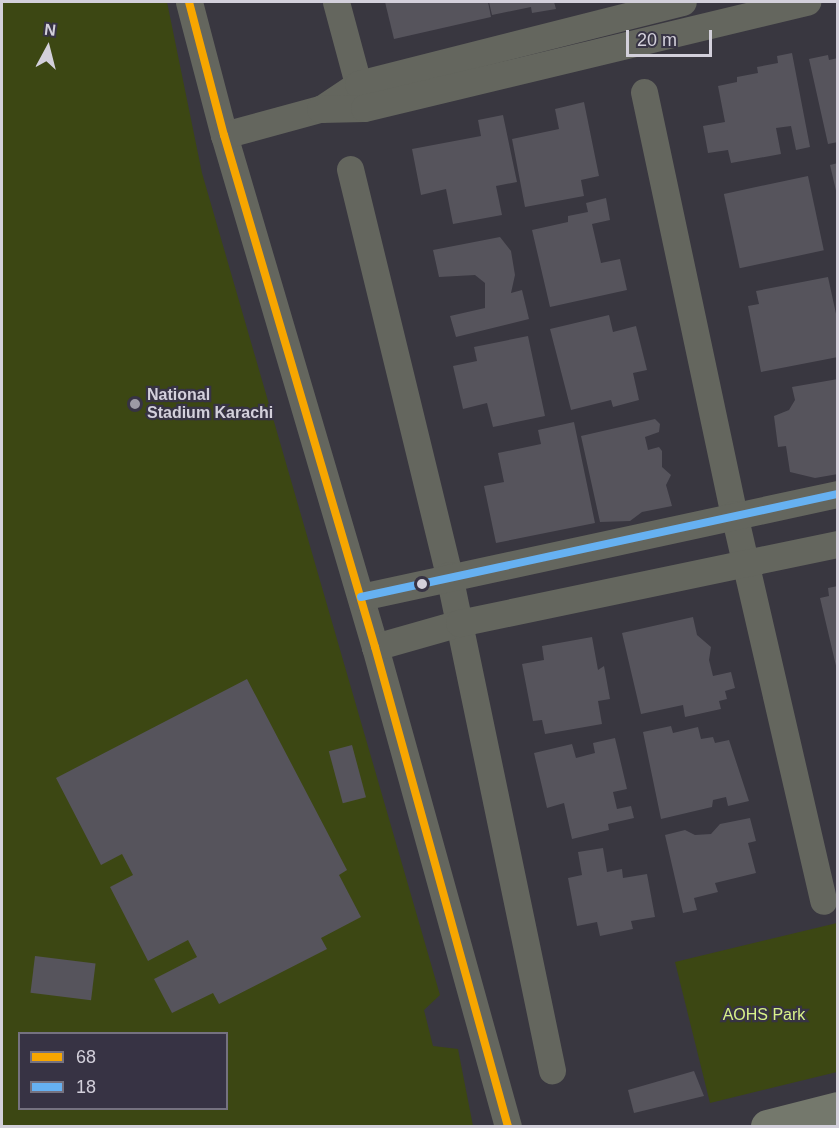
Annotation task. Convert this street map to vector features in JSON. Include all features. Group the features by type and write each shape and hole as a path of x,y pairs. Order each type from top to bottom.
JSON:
{"main road":[{"path":"767,1126 837,1108"}],"street":[{"path":"189,2 224,135 375,646 508,1126"},
{"path":"336,2 361,96"},
{"path":"224,135 320,110 632,8 683,2"},
{"path":"361,96 639,42 807,2"},
{"path":"632,8 639,42"},
{"path":"644,92 734,514 823,901"},
{"path":"350,169 449,575 552,1070"},
{"path":"361,597 449,575 837,494"},
{"path":"375,646 459,623 837,544"}],"green space":[{"name":"National Stadium Karachi","path":"2,2 167,2 202,173 440,995 424,1010 433,1046 458,1049 473,1126 2,1126"},
{"name":"AOHS Park","path":"837,923 837,1072 710,1103 675,962"}],"building":[{"path":"385,2 488,2 491,17 394,39"},
{"path":"489,2 554,2 556,9 532,13 531,7 492,15"},
{"path":"792,53 810,147 796,150 791,126 776,128 781,154 731,163 728,150 708,153 703,126 725,122 718,86 737,82 737,77 758,73 757,67 778,63 777,56"},
{"path":"828,55 829,60 838,58 838,142 828,144 809,59"},
{"path":"584,102 599,176 581,180 584,196 525,207 512,139 559,129 555,109"},
{"path":"503,115 517,182 496,186 502,215 453,224 446,189 421,195 412,149 481,136 478,120"},
{"path":"838,163 838,195 837,195 830,165"},
{"path":"808,176 824,250 740,268 724,194"},
{"path":"606,198 610,220 592,224 601,263 620,259 627,290 550,307 532,230 568,222 568,216 588,212 586,203"},
{"path":"500,237 511,251 515,275 511,293 522,290 529,319 456,337 450,316 485,308 485,283 475,275 439,277 433,250"},
{"path":"828,277 838,323 838,357 761,372 748,306 759,304 756,291"},
{"path":"609,315 613,332 636,326 647,370 633,373 639,400 613,407 611,400 571,410 550,329"},
{"path":"528,336 545,416 493,427 487,403 463,409 453,366 477,361 474,347"},
{"path":"838,379 838,474 815,478 790,472 786,446 778,447 774,416 789,410 795,400 792,387"},
{"path":"655,419 660,424 659,432 645,437 648,450 659,447 662,451 662,467 671,475 666,485 672,506 642,512 630,521 600,522 581,436"},
{"path":"574,422 595,523 496,543 484,486 504,482 498,453 541,444 538,430"},
{"path":"838,586 837,670 820,598 829,596 828,588"},
{"path":"693,617 697,635 711,647 709,660 713,676 731,672 735,688 725,691 727,699 719,701 721,709 685,717 683,705 641,714 622,633"},
{"path":"592,637 598,670 604,666 610,699 598,701 602,724 545,734 542,720 533,721 522,664 544,660 542,646"},
{"path":"247,679 347,870 339,875 361,917 321,938 327,949 219,1004 213,993 172,1013 154,979 197,957 188,940 148,961 110,887 133,875 122,854 101,865 56,778"},
{"path":"671,726 673,733 698,727 701,739 713,737 715,743 729,740 749,801 728,806 726,797 713,800 712,807 661,819 643,732"},
{"path":"615,738 627,789 613,792 617,809 631,806 634,818 608,824 609,830 572,839 564,803 547,808 534,753 572,744 576,758 595,753 593,743"},
{"path":"352,745 366,797 343,803 329,751"},
{"path":"750,818 756,841 748,843 756,873 715,883 718,892 694,898 697,910 683,913 665,835 685,830 695,835 711,834 720,824"},
{"path":"603,848 607,872 622,869 623,878 647,874 655,917 631,921 633,929 600,936 597,922 577,926 568,878 582,875 578,852"},
{"path":"35,956 96,963 91,1000 30,993"},
{"path":"694,1071 704,1096 634,1113 628,1090"}],"transit line":[{"name":"68","path":"189,2 224,135 375,647 508,1126"},
{"name":"18","path":"361,597 838,494"}],"place":[{"name":"National Stadium Karachi","path":"135,404"}]}
